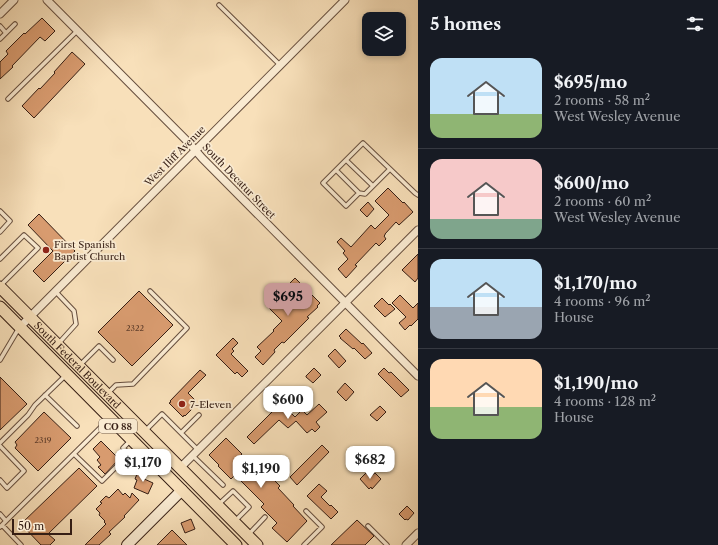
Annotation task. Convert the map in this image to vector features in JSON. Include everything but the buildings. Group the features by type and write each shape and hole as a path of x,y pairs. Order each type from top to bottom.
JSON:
{"main road":[{"name":"South Federal Boulevard","path":"1,288 257,545"},
{"name":"South Federal Boulevard","path":"0,307 236,545"},
{"path":"110,418 119,421 126,426 171,469 180,468"},
{"path":"182,490 189,488 194,490 226,520 246,533"}],"street":[{"path":"0,14 14,0"},
{"name":"South Decatur Street","path":"47,0 418,376"},
{"name":"West Iliff Avenue","path":"20,327 345,0"},
{"path":"180,468 418,230"},
{"path":"127,545 182,490"},
{"path":"406,545 418,533"}],"lane":[{"path":"219,5 280,65"},
{"path":"0,39 15,24"},
{"path":"0,26 6,33"},
{"path":"8,99 77,31"},
{"path":"390,169 365,194 359,194 346,206 323,183 364,143 390,169 415,194 418,195"},
{"path":"346,160 373,186"},
{"path":"336,170 359,194"},
{"path":"0,211 10,221 0,232"},
{"path":"0,259 24,235 38,248 1,288"},
{"path":"55,291 74,311 76,324 57,344"},
{"path":"107,394 116,385 133,384 188,328 150,291"},
{"path":"0,360 20,327"},
{"path":"79,366 99,346 113,360"},
{"path":"0,480 7,488 24,471 0,444 28,415 45,394 66,374"},
{"path":"45,394 77,426"},
{"path":"144,432 162,414 198,450"},
{"path":"181,433 199,415"},
{"path":"21,545 1,526 110,418"},
{"path":"74,454 102,481 129,454 123,448 131,439"},
{"path":"192,455 223,485"},
{"path":"218,506 233,491 249,507 234,522"},
{"path":"304,545 322,527 306,510"},
{"path":"0,514 6,520"},
{"path":"246,533 265,518"},
{"path":"368,526 385,544"}],"place":[{"name":"First Spanish Baptist Church","path":"46,250"},
{"name":"7-Eleven","path":"182,404"}]}
